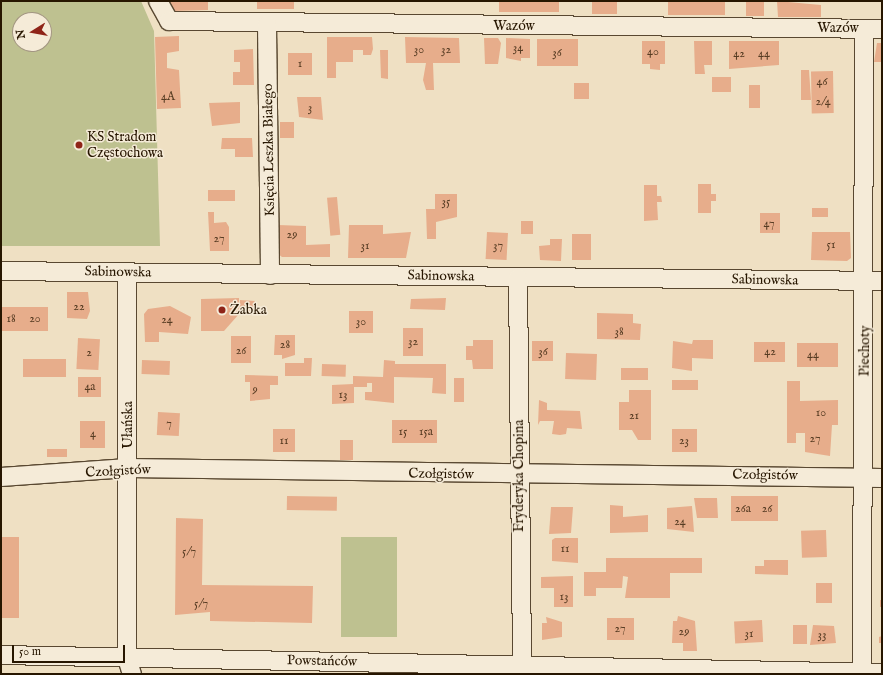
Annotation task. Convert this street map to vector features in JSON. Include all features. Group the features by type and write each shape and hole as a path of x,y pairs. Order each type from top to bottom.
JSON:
{"street":[{"name":"Wazów","path":"158,1 168,21 268,25 882,29"},
{"name":"Księcia Leszka Białego","path":"268,25 270,274"},
{"name":"Piechoty","path":"862,673 864,477 874,281 864,29"},
{"name":"Sabinowska","path":"1,271 874,281"},
{"name":"Ułańska","path":"127,272 130,666"},
{"name":"Fryderyka Chopina","path":"518,278 518,476 521,669"},
{"name":"Czołgistów","path":"1,477 128,468 518,476 882,478"},
{"name":"Powstańców","path":"1,655 130,666 882,673"}],"green space":[{"name":"KS Stradom Częstochowa","path":"1,1 141,1 154,31 160,246 1,246"},
{"path":"341,537 397,537 397,637 341,637"}],"building":[{"path":"170,1 208,1 208,10 174,11"},
{"path":"257,1 294,1 294,9 257,9"},
{"path":"499,1 559,1 559,12 499,12"},
{"path":"592,1 617,1 617,14 592,14"},
{"path":"668,1 725,1 725,15 668,15"},
{"path":"746,1 764,1 764,16 746,16"},
{"path":"777,1 821,5 821,17 778,17"},
{"path":"179,36 179,51 167,53 167,68 179,70 181,108 157,109 155,37"},
{"path":"327,37 372,37 373,49 371,55 363,55 363,50 353,50 353,62 336,62 336,78 327,78"},
{"path":"405,37 459,38 460,63 433,63 434,90 426,90 423,80 426,63 406,63"},
{"path":"484,38 498,38 501,43 498,64 485,64"},
{"path":"506,38 530,39 530,58 521,58 521,61 506,58"},
{"path":"537,39 578,39 578,66 537,66"},
{"path":"642,41 665,41 665,64 660,64 660,70 650,69 650,64 642,64"},
{"path":"694,41 712,41 712,65 704,65 705,74 695,74"},
{"path":"729,41 779,41 779,65 729,69"},
{"path":"877,43 882,43 882,62 874,62"},
{"path":"253,49 254,85 233,85 233,72 240,72 240,62 234,62 234,50"},
{"path":"380,50 388,50 388,79 381,78"},
{"path":"288,53 312,53 312,75 288,75"},
{"path":"801,70 809,70 811,100 801,100"},
{"path":"811,71 833,71 834,113 812,113"},
{"path":"712,77 731,77 731,92 712,92"},
{"path":"574,83 589,83 589,99 574,99"},
{"path":"749,85 760,85 760,108 749,108"},
{"path":"297,97 321,97 323,120 299,117"},
{"path":"240,102 240,123 212,126 209,103"},
{"path":"280,122 294,122 294,138 280,138"},
{"path":"222,138 252,138 253,157 235,157 235,149 221,149"},
{"path":"698,184 711,184 711,194 716,194 716,201 711,201 711,213 698,213"},
{"path":"644,185 657,185 657,196 661,196 662,202 657,202 658,220 644,221"},
{"path":"208,190 235,190 235,201 208,201"},
{"path":"435,194 457,194 457,217 436,222 436,239 427,239 426,209 435,209"},
{"path":"337,197 340,235 330,236 327,198"},
{"path":"812,208 828,208 828,217 812,217"},
{"path":"208,212 214,212 214,223 226,222 229,227 229,251 210,251"},
{"path":"760,213 780,213 780,233 760,233"},
{"path":"521,221 533,221 533,234 521,234"},
{"path":"278,225 306,226 306,245 330,244 330,257 282,257 277,253"},
{"path":"349,225 383,225 383,234 411,232 406,258 348,258"},
{"path":"487,232 508,233 507,260 486,259"},
{"path":"812,232 850,232 851,258 847,261 811,260"},
{"path":"572,234 591,234 591,260 572,260"},
{"path":"550,239 562,239 561,261 540,260 539,246 550,245"},
{"path":"67,292 88,292 90,311 87,319 67,318"},
{"path":"239,298 239,314 224,331 201,331 201,299"},
{"path":"446,298 445,310 410,309 411,299"},
{"path":"240,300 255,301 254,315 239,314"},
{"path":"170,306 191,317 188,334 159,332 159,342 145,342 144,314 148,309"},
{"path":"1,307 48,307 48,331 1,331"},
{"path":"349,311 373,311 373,333 349,333"},
{"path":"597,313 633,314 633,323 641,324 640,340 597,339"},
{"path":"403,328 423,328 423,356 403,356"},
{"path":"275,335 295,335 295,355 282,359 282,355 274,355"},
{"path":"231,336 251,336 251,363 231,363"},
{"path":"78,338 100,339 98,370 76,369"},
{"path":"473,340 493,340 493,369 473,369 472,360 466,360 466,346 473,346"},
{"path":"693,340 713,340 713,359 692,358 692,371 672,368 673,341 692,344"},
{"path":"532,341 553,341 553,361 532,361"},
{"path":"754,342 785,342 785,362 754,362"},
{"path":"797,343 838,343 838,367 797,367"},
{"path":"566,353 597,354 596,380 565,379"},
{"path":"304,358 312,358 311,376 285,376 285,363 304,363"},
{"path":"23,359 66,359 66,377 23,377"},
{"path":"142,360 170,361 169,375 142,374"},
{"path":"384,360 395,361 395,364 446,364 446,394 432,393 433,378 394,377 394,403 365,400 365,392 372,392 372,383 367,383 367,387 354,387 354,403 332,404 332,385 353,384 353,376 383,377"},
{"path":"322,364 346,365 346,377 322,376"},
{"path":"621,368 648,368 648,380 621,380"},
{"path":"245,375 278,376 278,385 270,385 270,399 250,401 250,382 245,382"},
{"path":"78,377 101,377 101,397 78,397"},
{"path":"454,378 464,378 464,402 454,402"},
{"path":"672,380 698,380 698,390 672,390"},
{"path":"787,381 800,381 800,401 838,400 838,425 832,425 830,456 805,452 805,433 796,433 796,443 787,443"},
{"path":"629,390 651,390 651,440 638,440 632,430 619,430 619,402 629,402"},
{"path":"539,400 547,403 547,410 580,411 582,429 567,428 566,434 560,435 552,434 554,421 540,421 538,425"},
{"path":"158,412 180,413 179,436 157,435"},
{"path":"392,420 437,420 437,443 392,443"},
{"path":"80,421 105,421 105,448 80,448"},
{"path":"273,429 295,429 295,452 273,452"},
{"path":"672,429 697,429 697,452 672,452"},
{"path":"340,440 353,440 353,460 340,460"},
{"path":"47,449 67,449 67,457 47,457"},
{"path":"287,496 337,497 337,511 287,510"},
{"path":"731,496 778,496 778,521 731,521"},
{"path":"694,498 717,498 718,518 697,518"},
{"path":"610,505 623,506 623,517 648,515 648,532 610,533"},
{"path":"692,506 694,532 667,529 667,508"},
{"path":"551,507 573,507 571,533 549,534"},
{"path":"176,518 203,519 202,585 313,586 312,623 210,621 210,612 175,615"},
{"path":"826,530 827,557 802,558 801,531"},
{"path":"1,537 19,537 19,618 1,618"},
{"path":"555,538 578,538 578,563 552,561 552,540"},
{"path":"606,558 702,558 702,573 670,573 670,598 625,598 628,577 623,576 622,588 596,588 596,596 584,596 584,572 606,572"},
{"path":"764,560 788,560 788,575 755,574 755,566 764,566"},
{"path":"573,576 573,607 554,607 554,588 541,588 541,577"},
{"path":"816,583 832,583 832,603 816,603"},
{"path":"880,600 882,600 882,607 880,607"},
{"path":"678,616 695,621 697,651 683,651 683,643 672,643 673,621 677,621"},
{"path":"546,617 562,622 562,637 542,640 542,623 547,623"},
{"path":"607,618 634,618 634,640 607,640"},
{"path":"762,620 763,642 735,643 734,621"},
{"path":"793,625 807,625 807,644 793,644"},
{"path":"813,625 834,626 836,643 810,645"},
{"path":"882,636 882,643 879,643 879,637"}],"place":[{"name":"KS Stradom Częstochowa","path":"79,145"},
{"name":"Żabka","path":"222,310"}]}
